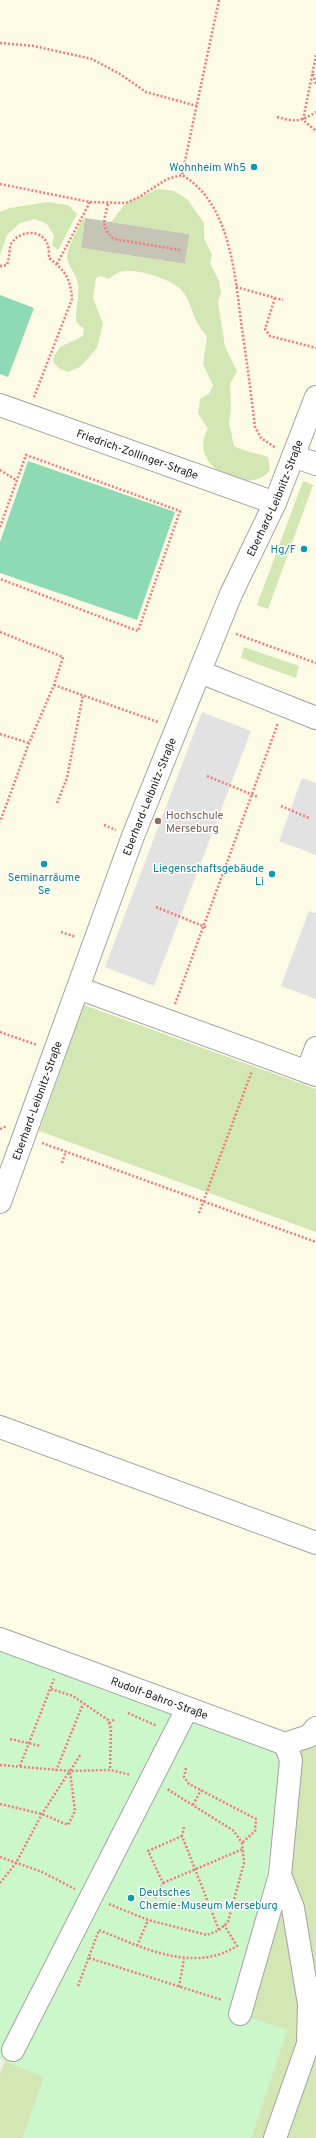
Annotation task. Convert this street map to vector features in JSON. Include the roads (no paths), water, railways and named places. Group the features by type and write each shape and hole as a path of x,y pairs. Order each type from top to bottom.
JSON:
{"street":[{"name":"Eberhard-Leibnitz-Straße","path":"0,1202 133,836 231,594 275,503 316,397"},
{"name":"Friedrich-Zollinger-Straße","path":"0,405 275,503"},
{"path":"294,456 316,464"},
{"path":"200,672 316,718"},
{"path":"78,988 312,1073 316,1048"},
{"path":"0,1427 316,1543"},
{"name":"Rudolf-Bahro-Straße","path":"0,1639 285,1744"},
{"path":"13,2050 187,1709"},
{"path":"240,2014 280,1875 291,1760 285,1744 309,1736 316,1728"},
{"path":"275,2138 308,2044 309,2004 293,1908 280,1875"}],"place":[{"name":"Wohnheim Wh5","path":"254,167"},
{"name":"Hg/F","path":"304,549"},
{"name":"Hochschule Merseburg","path":"158,821"},
{"name":"Seminarräume Se","path":"44,864"},
{"name":"Liegenschaftsgebäude Li","path":"272,874"},
{"name":"Deutsches Chemie-Museum Merseburg","path":"131,1898"}]}
